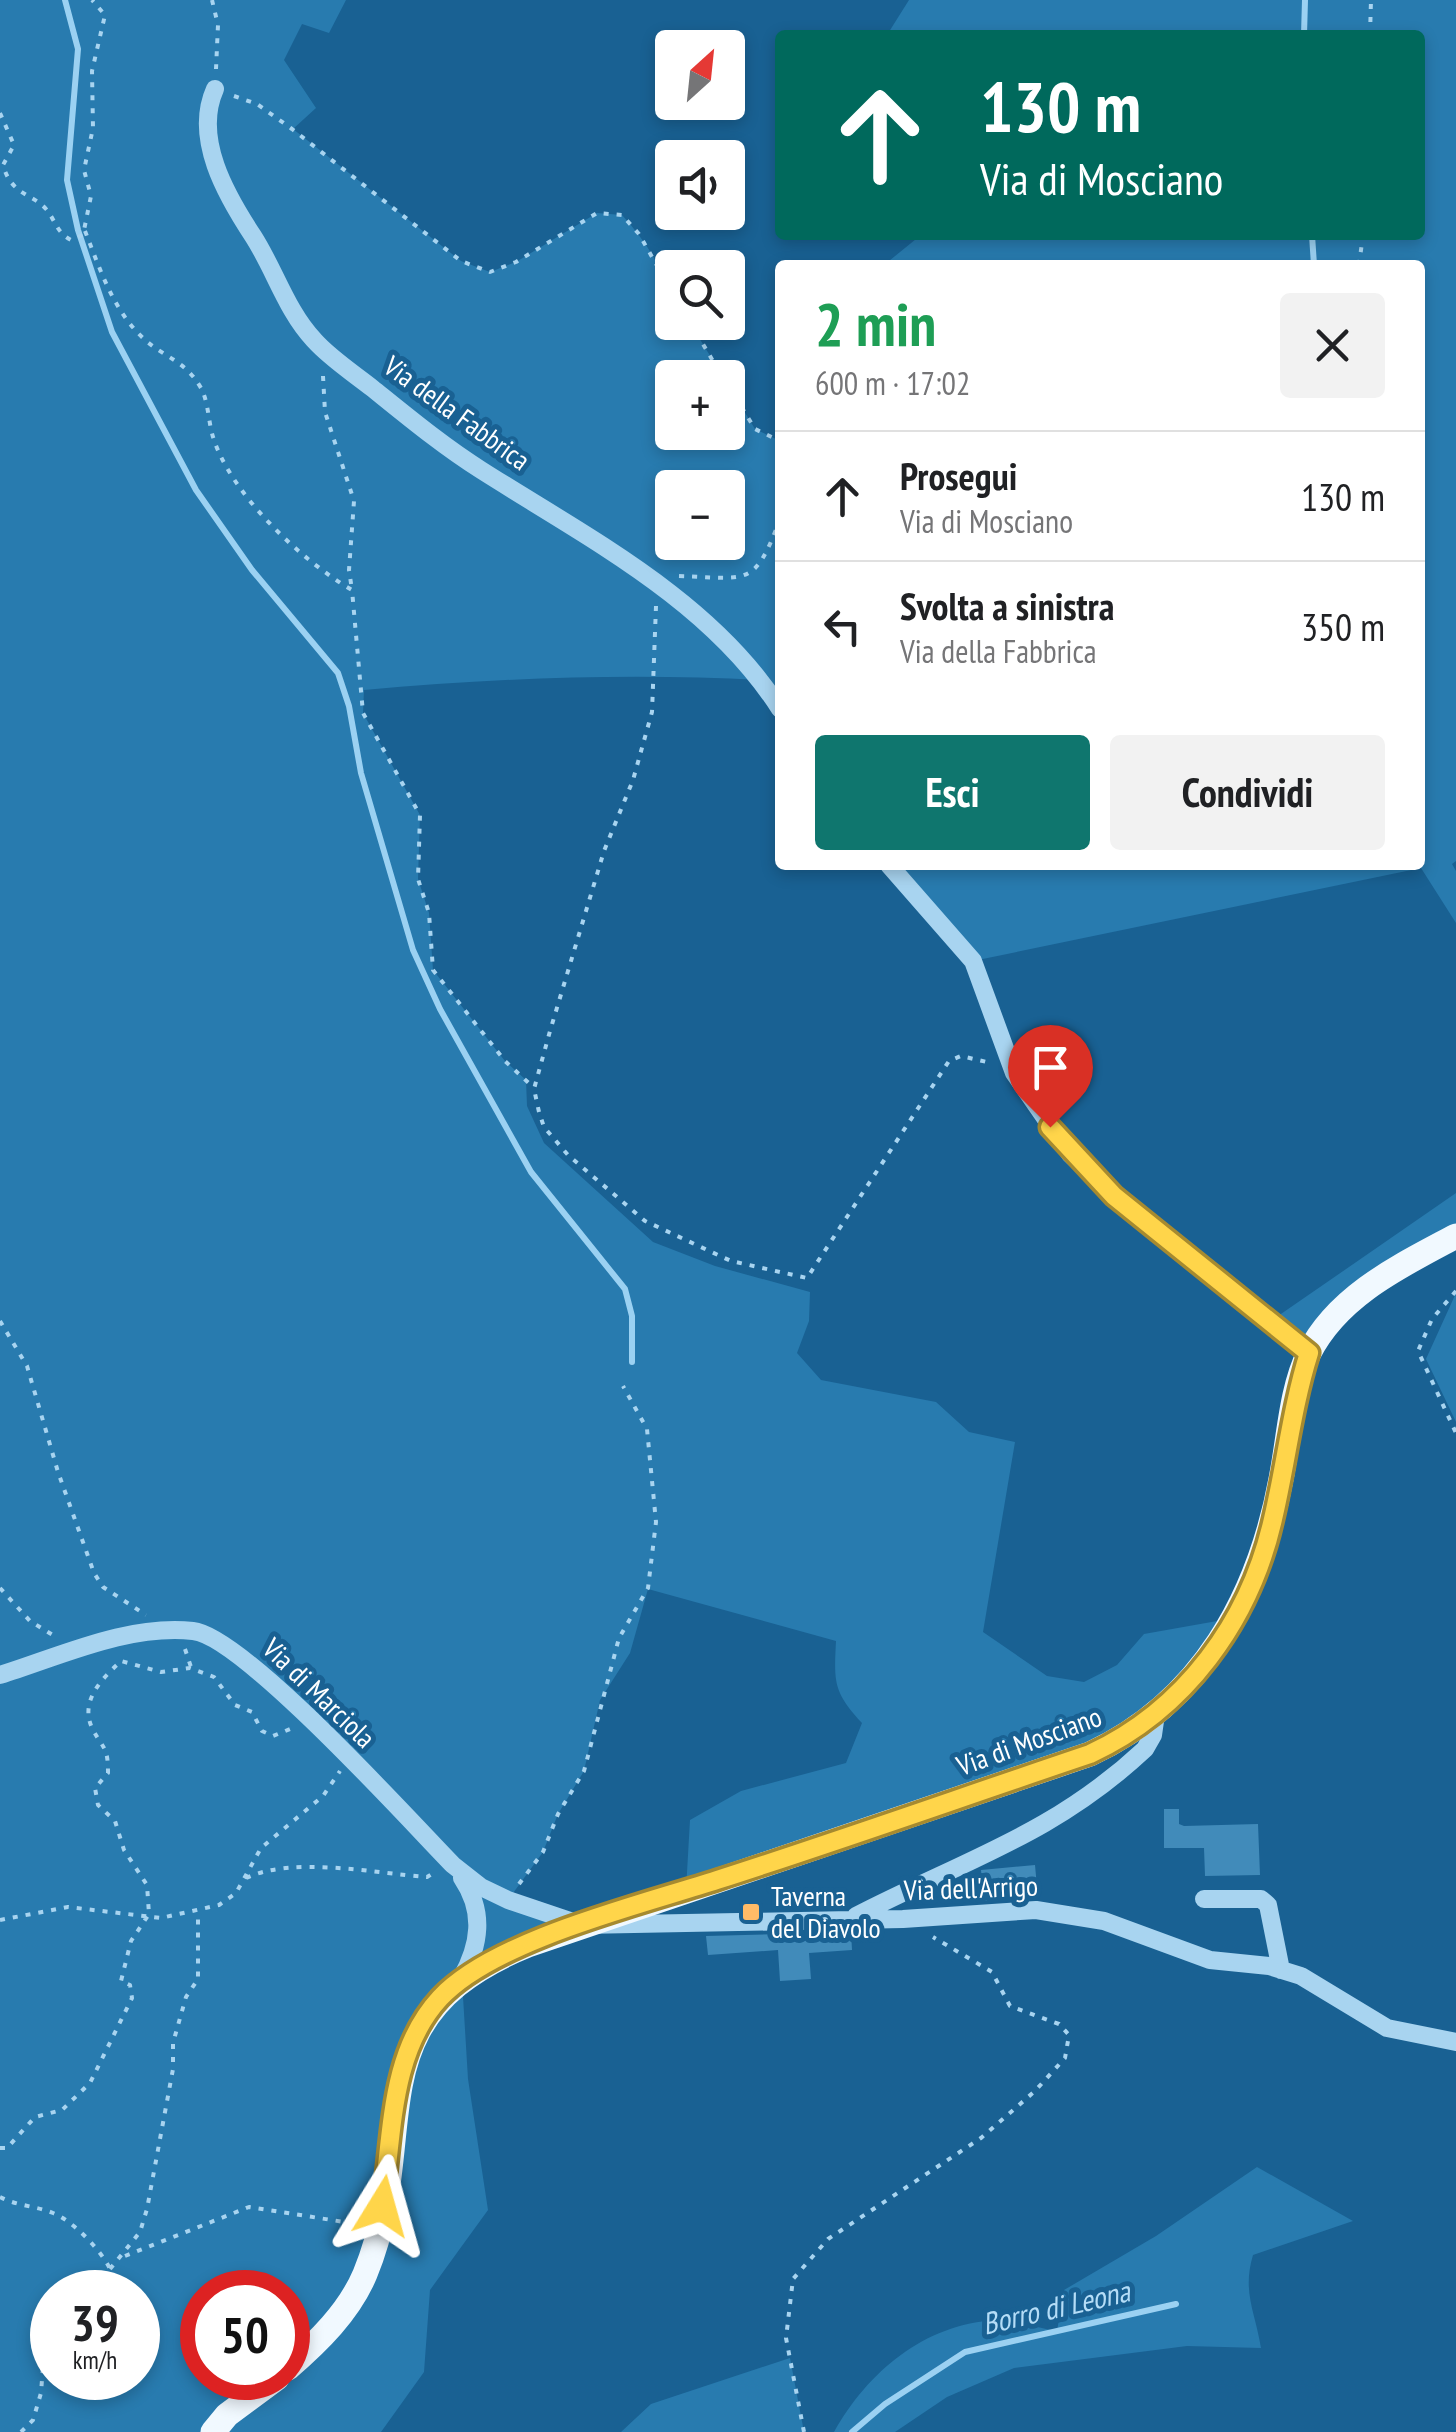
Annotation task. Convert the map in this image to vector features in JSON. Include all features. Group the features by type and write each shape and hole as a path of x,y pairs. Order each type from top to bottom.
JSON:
{"main road":[{"name":"Via di Mosciano","path":"310,2349 323,2337 364,2275 378,2232 401,2067 439,2000 489,1961 582,1925 1090,1754 1128,1737 1181,1694 1223,1640 1257,1571 1273,1522 1309,1353 1351,1300 1456,1236"},
{"path":"213,2432 247,2400"}],"street":[{"name":"Via della Fabbrica","path":"215,89 206,110 207,129 222,180 290,308 317,344 429,434 571,522 657,586 722,640 762,680 775,701"},
{"path":"892,870 973,961 1014,1072 1070,1154 1114,1196 1309,1353"},
{"name":"Via di Marciola","path":"0,1675 160,1630 198,1631 254,1665 453,1865 508,1900 582,1925"},
{"path":"856,1917 928,1880 1009,1846 1062,1816 1145,1749 1153,1736 1156,1714"},
{"name":"Via di Marciola","path":"453,1865 477,1910 478,1940 462,1980"},
{"path":"1204,1900 1261,1900 1268,1905 1281,1970"},
{"name":"Via dell'Arrigo","path":"582,1925 903,1919 1036,1910 1104,1921 1210,1960 1281,1970 1300,1976 1387,2028 1456,2042"}],"path":[{"path":"0,114 14,146 3,165 5,173 24,197 44,206 66,238 80,237 85,231 91,196 84,170 93,128 92,71 106,15 92,0"},
{"path":"212,0 218,25 215,89 257,104 478,270 490,272 516,262 597,212 622,214 655,262"},
{"path":"1370,30 1371,0"},
{"path":"85,231 109,293 144,340 182,362 203,391 214,441 233,478 299,555 352,590"},
{"path":"317,344 322,359 325,412 354,501 349,570 363,712 420,816 418,879 429,913 432,970 505,1061 534,1088"},
{"path":"745,413 755,430 775,439"},
{"path":"775,530 758,569 740,580 676,576 657,586 652,712 633,780 592,888 534,1088 544,1128 568,1156 645,1220 731,1260 808,1278 949,1061 961,1056 1014,1072"},
{"path":"1456,1291 1432,1319 1418,1351 1456,1433"},
{"path":"0,1320 28,1366 58,1472 94,1573 103,1587 144,1613 160,1630"},
{"path":"508,1900 543,1852 558,1814 584,1772 619,1638 648,1588 656,1522 649,1445 647,1430 622,1386"},
{"path":"0,1588 30,1621 74,1652"},
{"path":"0,2148 7,2148 35,2116 62,2110 90,2083 132,1998 130,1986 121,1981 126,1956 149,1914 142,1875 124,1850 115,1821 98,1805 94,1788 108,1773 106,1744 92,1728 90,1706 96,1684 122,1661 161,1672 190,1668 214,1677 235,1705 252,1712 262,1731 272,1736 306,1718"},
{"path":"0,1920 68,1907 161,1918 198,1913 236,1893 262,1848 324,1796 348,1758"},
{"path":"246,1878 266,1868 308,1864 338,1872 427,1877 453,1865"},
{"path":"0,2197 34,2211 52,2212 85,2238 110,2269 140,2232 173,2069 173,2043 186,1997 198,1978 198,1913"},
{"path":"804,2432 786,2338 793,2279 828,2239 981,2138 1035,2092 1064,2058 1069,2036 1059,2024 1010,2006 992,1972 903,1919"},
{"path":"120,2258 249,2207 297,2212 328,2222 362,2222 378,2232"},
{"path":"20,2432 34,2420 37,2400"}],"shaded area":[{"path":"0,0 346,0 329,33 302,24 284,60 316,108 293,129 461,261 490,272 516,262 597,213 622,215 642,239 655,259 655,340 700,340 713,360 655,360 655,450 745,450 745,413 755,429 775,439 775,701 761,680 662,677 463,682 364,690 363,713 420,815 418,879 429,913 433,970 505,1061 526,1080 527,1106 544,1143 653,1242 715,1266 810,1292 809,1321 797,1353 821,1380 936,1402 969,1432 1015,1442 983,1632 1047,1676 1084,1682 1117,1665 1144,1634 1234,1618 1127,1737 686,1890 690,1820 741,1791 846,1763 862,1723 837,1686 836,1641 648,1589 630,1653 600,1700 584,1771 558,1814 543,1852 508,1900 582,1925 462,1980 468,2079 488,2210 430,2290 424,2372 381,2432 0,2432"},
{"path":"909,0 1456,0 1456,861 1452,864 1456,871 1456,923 1422,870 1425,260 890,260 915,240 1425,240 1425,30 890,30"},
{"path":"893,870 1411,870 973,961"},
{"path":"1456,1193 1456,1236 1414,1259 1309,1353 1268,1323"},
{"path":"1456,1293 1456,1422 1426,1359"},
{"path":"1257,2167 1353,2221 1253,2255 1249,2291 1261,2348 1187,2346 1014,2368 947,2397 895,2432 834,2432 863,2390 881,2372 900,2355 944,2331 995,2320 1057,2331 1064,2290 1156,2236"},
{"path":"790,2358 804,2432 621,2432 651,2404"}],"building":[{"path":"1164,1809 1179,1809 1179,1824 1184,1826 1258,1824 1260,1875 1205,1876 1204,1848 1164,1848"},
{"path":"1035,1865 1038,1898 984,1901 981,1870"},
{"path":"851,1932 852,1950 809,1953 811,1979 780,1981 778,1950 708,1955 706,1936"}],"waterway":[{"path":"65,0 78,49 67,180 78,230 112,332 196,490 252,570 338,673 349,706 361,773 413,950 440,1009 531,1172 625,1289 632,1316 632,1362"},
{"path":"1304,30 1305,0"},
{"path":"1312,240 1314,260"},
{"name":"Borro di Leona","path":"852,2432 885,2404 965,2352 1176,2304"}],"place":[{"name":"Taverna del Diavolo","path":"751,1912"}],"route":[{"path":"382,2206 401,2067 439,2000 489,1961 582,1925 1090,1754 1128,1737 1181,1694 1223,1640 1257,1571 1273,1522 1298,1388 1309,1353 1114,1196 1070,1154 1050,1127"}]}
